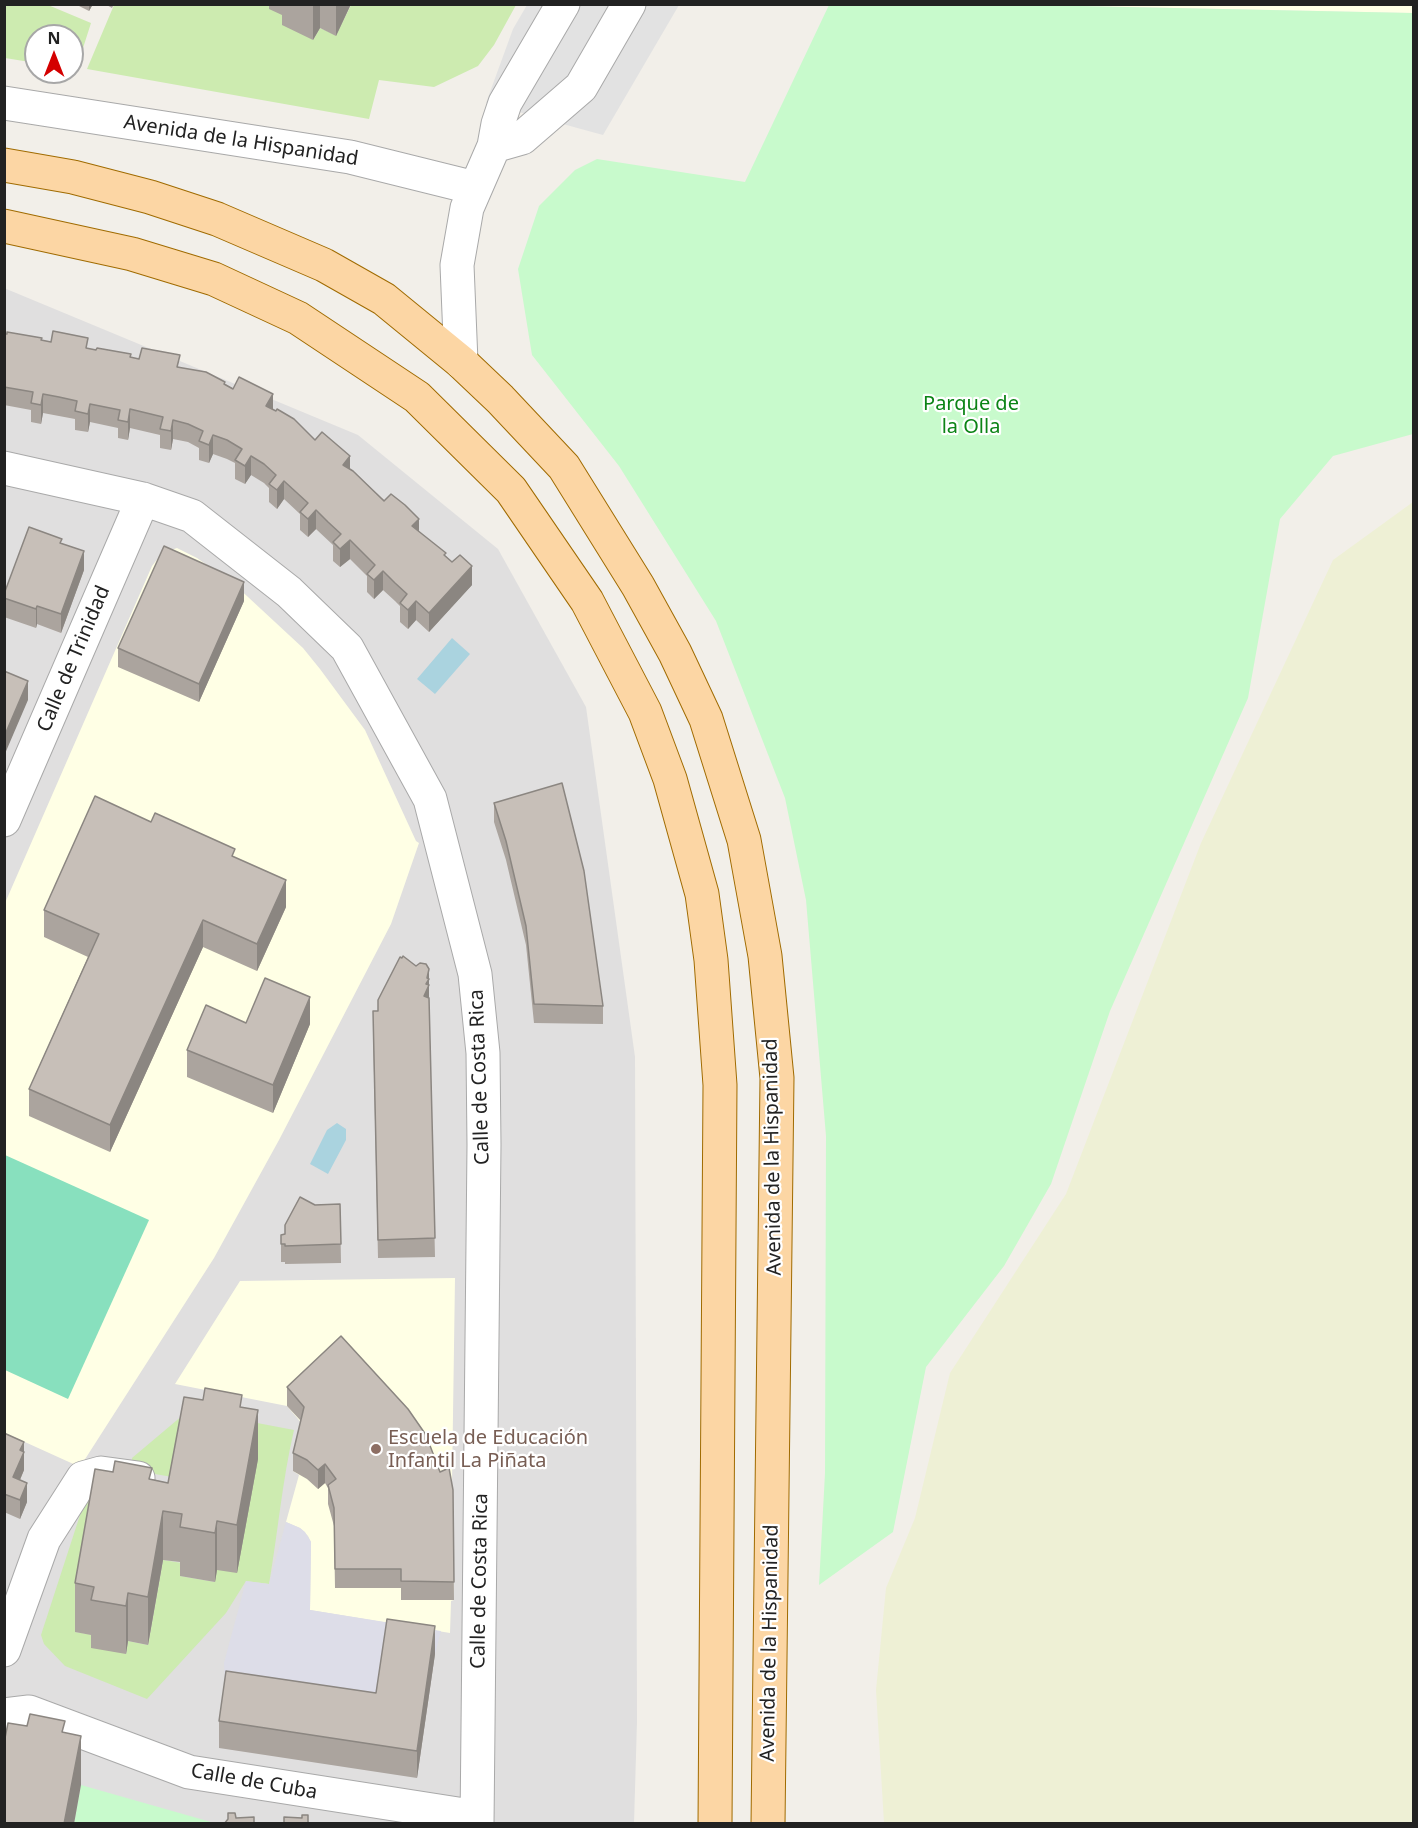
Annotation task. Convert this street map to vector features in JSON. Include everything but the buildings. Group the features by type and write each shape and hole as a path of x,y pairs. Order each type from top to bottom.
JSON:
{"main road":[{"name":"Avenida de la Hispanidad","path":"4,165 73,177 150,197 217,219 324,266 384,299 461,362 500,399 564,467 638,586 675,653 706,719 744,840 765,956 777,1078 768,1824"},
{"path":"4,226 132,254 214,279 298,318 417,398 511,490 587,601 645,712 670,779 702,894 711,960 720,1085 715,1824"}],"street":[{"path":"461,362 457,265 467,208 494,146 505,103 563,4"},
{"path":"494,146 522,138 581,87 629,4"},
{"name":"Avenida de la Hispanidad","path":"4,103 350,157 475,188"},
{"name":"Calle de Costa Rica","path":"4,468 143,499 192,516 289,592 346,648 430,800 475,974 483,1053 477,1820"},
{"name":"Calle de Trinidad","path":"4,820 143,499"},
{"path":"4,1650 44,1539 83,1479 101,1473 162,1481"},
{"name":"Calle de Cuba","path":"4,1715 29,1712 189,1772 477,1820"}],"shaded area":[{"path":"1413,4 1414,13 1077,5"},
{"path":"527,5 679,5 603,135 486,103 513,29"},
{"path":"4,288 358,435 498,549 586,707 635,1057 637,1721 634,1823 5,1823"},
{"path":"1413,502 1413,1823 884,1823 876,1690 886,1588 915,1518 950,1373 1066,1194 1201,843 1333,560"},
{"path":"177,548 197,558 234,584 303,648 365,730 416,841 419,843 391,924 279,1140 214,1258 80,1467 5,1433 5,903 152,566 162,553"},
{"name":"Escuela de Educación Infantil La Piñata","path":"455,1278 452,1483 454,1600 451,1601 450,1633 310,1610 311,1542 300,1528 286,1522 299,1475 293,1471 304,1426 287,1406 175,1384 240,1281"},
{"path":"286,1522 305,1532 311,1542 310,1610 441,1631 435,1654 387,1647 376,1721 226,1698 224,1663 246,1581 269,1584"}],"green space":[{"name":"Parque de la Olla","path":"1075,4 1080,6 1413,13 1413,434 1333,456 1280,519 1248,698 1110,1011 1051,1184 1004,1266 926,1367 893,1532 819,1585 825,1473 826,1136 806,900 785,798 716,621 619,466 532,355 518,269 539,206 575,170 597,159 745,182 829,5"},
{"path":"4,5 48,5 91,23 84,45 84,24 24,24 24,61 5,58"},
{"path":"114,5 271,5 313,40 320,28 336,35 351,5 516,5 494,45 478,66 434,87 379,80 369,119 87,69"},
{"path":"5,1155 149,1220 68,1399 5,1370"},
{"path":"189,1410 294,1430 286,1468 269,1584 246,1581 226,1613 147,1699 65,1666 44,1644 41,1635 80,1515 89,1496 172,1509 75,1632 94,1635 126,1654 128,1641 148,1645 163,1560 182,1563 180,1576 215,1582 178,1478 133,1468 132,1458"},
{"path":"81,1785 211,1822 211,1823 74,1824"}],"water":[{"path":"452,638 470,654 435,694 417,679"},
{"path":"337,1123 346,1129 346,1140 328,1174 310,1164 327,1130"}],"place":[{"name":"Escuela de Educación Infantil La Piñata","path":"376,1449"}]}
